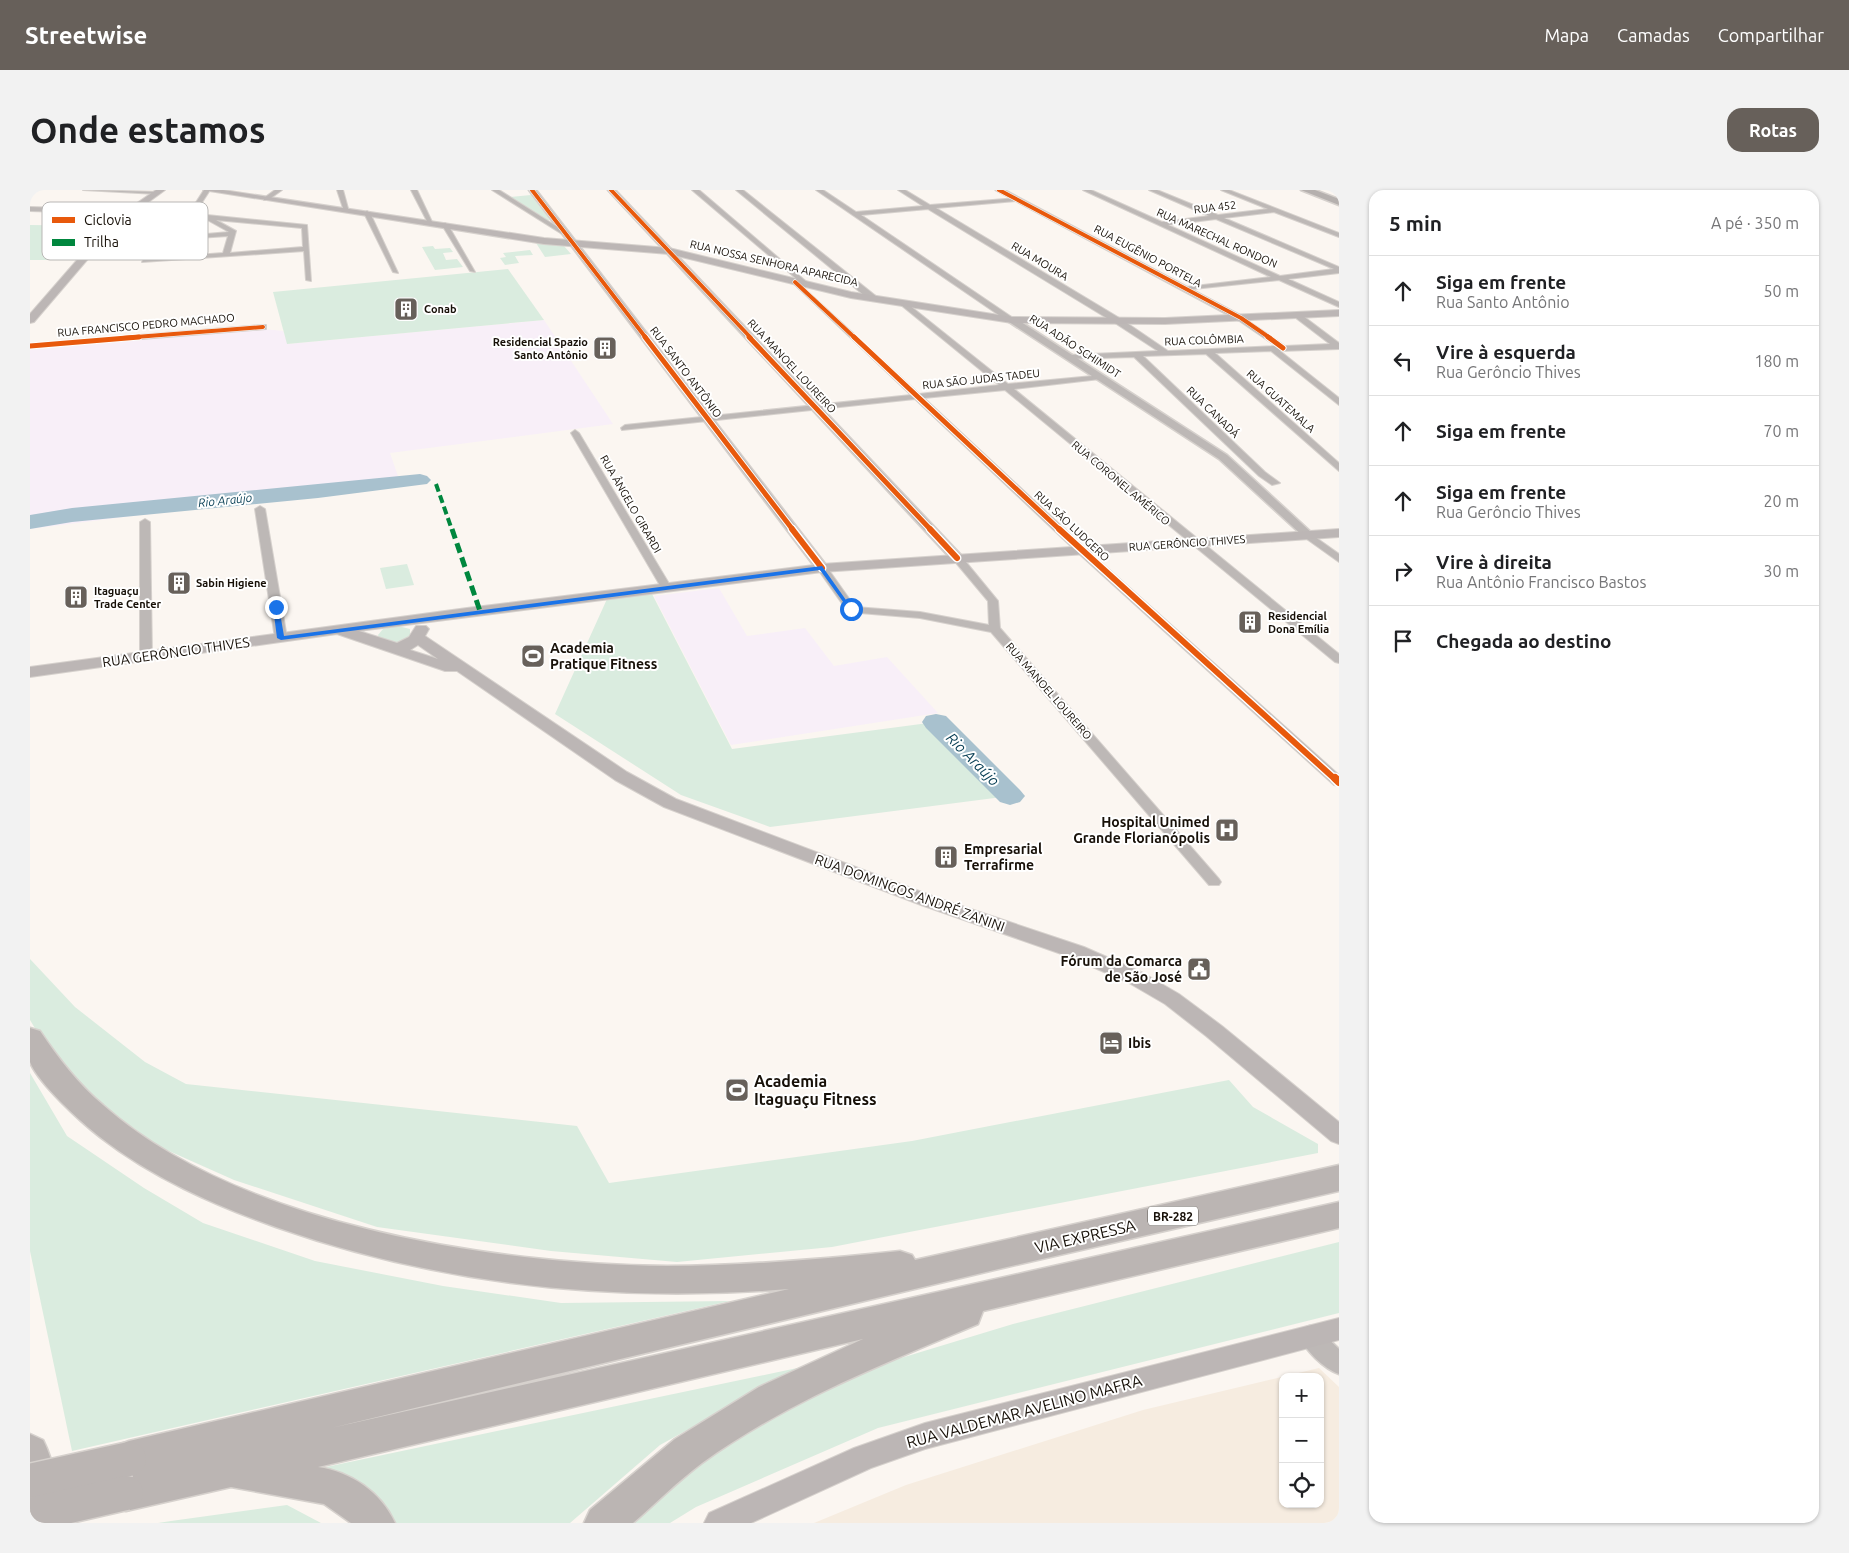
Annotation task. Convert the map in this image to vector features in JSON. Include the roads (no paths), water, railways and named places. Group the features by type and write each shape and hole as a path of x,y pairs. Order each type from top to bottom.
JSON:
{"highway":[{"path":"30,1038 50,1070 84,1106 119,1136 170,1167 226,1194 290,1218 364,1242 430,1257 592,1278 667,1280 744,1279 824,1273 1007,1253"},
{"name":"VIA EXPRESSA","path":"1007,1253 1339,1178"},
{"path":"30,1482 227,1470 1339,1215"},
{"path":"30,1515 127,1476 1007,1253"},
{"path":"604,1523 688,1451 772,1399 855,1358 1035,1285"},
{"path":"30,1452 42,1523"},
{"path":"227,1470 331,1487 363,1507 375,1523"}],"main road":[{"name":"RUA NOSSA SENHORA APARECIDA","path":"207,190 572,244 669,251 807,286 874,299 1012,320 1118,321 1339,313"},
{"path":"1306,190 1339,201"},
{"path":"1314,190 1339,201"},
{"path":"143,202 159,191"},
{"path":"30,320 82,260"},
{"name":"RUA GERÔNCIO THIVES","path":"30,672 467,612 822,568 1339,533"},
{"path":"390,623 371,632 370,639 377,644 406,645 419,634 425,624 467,612"},
{"name":"RUA DOMINGOS ANDRÉ ZANINI","path":"390,623 410,624 419,634 466,672 621,776 670,803 928,900 1077,952 1136,978 1158,990 1199,1019 1339,1135"},
{"path":"322,633 356,634 377,644 466,672"},
{"name":"RUA VALDEMAR AVELINO MAFRA","path":"719,1523 864,1457 925,1436 1339,1329"}],"street":[{"path":"86,190 159,191"},
{"path":"198,202 207,190"},
{"path":"266,198 279,190"},
{"path":"340,190 348,211"},
{"path":"414,190 432,223"},
{"path":"495,190 564,233"},
{"name":"RUA SANTO ANTÔNIO","path":"532,190 853,610 920,615 996,629"},
{"name":"RUA MANOEL LOUREIRO","path":"610,190 957,558 993,601 996,629 1214,882"},
{"path":"695,190 807,286"},
{"path":"739,190 874,299"},
{"name":"RUA ADÃO SCHIMIDT","path":"819,190 1012,320 1223,457 1308,535"},
{"name":"RUA MOURA","path":"901,190 1118,321 1166,353"},
{"name":"RUA EUGÊNIO PORTELA","path":"999,190 1241,318 1283,348"},
{"name":"RUA MARECHAL RONDON","path":"1086,190 1339,304"},
{"path":"1152,190 1213,218 1339,270"},
{"path":"1224,190 1273,211 1339,235"},
{"path":"856,214 1016,199"},
{"path":"30,209 42,209"},
{"path":"30,215 38,209"},
{"name":"RUA 452","path":"1160,224 1273,211"},
{"path":"367,214 396,272"},
{"path":"208,217 306,226 309,280"},
{"path":"208,218 231,229 233,234 226,254"},
{"path":"542,220 554,219"},
{"path":"445,225 473,271"},
{"path":"208,236 233,234"},
{"path":"208,256 306,248"},
{"path":"144,261 156,260"},
{"path":"1186,289 1339,270"},
{"name":"RUA SÃO LUDGERO","path":"795,282 1081,550 1339,782"},
{"name":"RUA CORONEL AMÉRICO","path":"904,303 1194,543 1339,660"},
{"path":"1296,315 1339,346"},
{"name":"RUA FRANCISCO PEDRO MACHADO","path":"30,346 263,327"},
{"name":"RUA COLÔMBIA","path":"1069,357 1339,346"},
{"path":"1273,349 1339,402"},
{"name":"RUA GUATEMALA","path":"1208,351 1339,468"},
{"name":"RUA CANADÁ","path":"1136,354 1262,474 1275,483"},
{"name":"RUA SÃO JUDAS TADEU","path":"625,428 1100,377"},
{"name":"RUA ÂNGELO GIRARDI","path":"575,433 666,587"},
{"path":"1223,457 1242,455"},
{"path":"260,509 281,638"},
{"path":"145,522 146,656"},
{"path":"1308,535 1339,559"},
{"path":"1310,1336 1339,1364"}],"waterway":[{"name":"Rio Araújo","path":"30,522 72,515 318,492 420,480"},
{"name":"Rio Araújo","path":"936,722 1010,796"}],"place":[{"name":"Conab","path":"406,309"},
{"name":"Residencial Spazio Santo Antônio","path":"605,348"},
{"name":"Sabin Higiene","path":"179,583"},
{"name":"Itaguaçu Trade Center","path":"76,597"},
{"name":"Residencial Dona Emília","path":"1250,622"},
{"name":"Academia Pratique Fitness","path":"533,656"},
{"name":"Hospital Unimed Grande Florianópolis","path":"1227,830"},
{"name":"Empresarial Terrafirme","path":"946,857"},
{"name":"Fórum da Comarca de São José","path":"1199,969"},
{"name":"Ibis","path":"1111,1043"},
{"name":"Academia Itaguaçu Fitness","path":"737,1090"}]}
